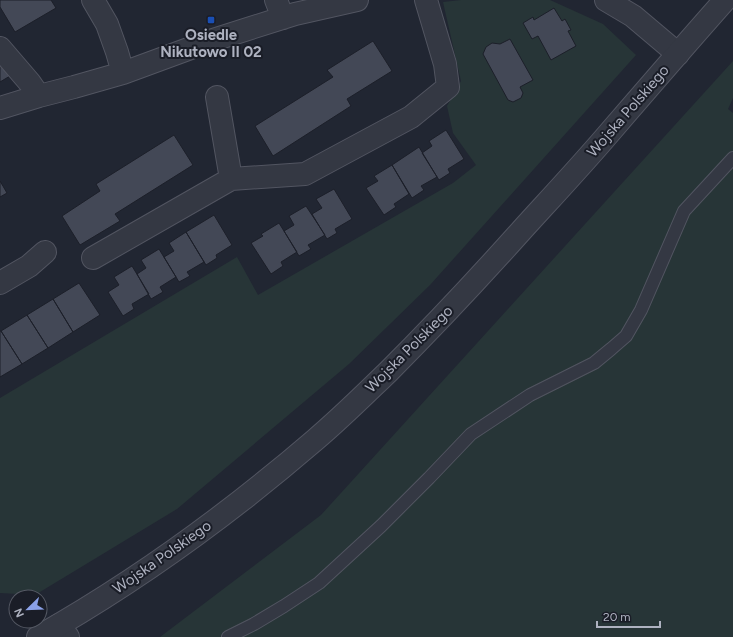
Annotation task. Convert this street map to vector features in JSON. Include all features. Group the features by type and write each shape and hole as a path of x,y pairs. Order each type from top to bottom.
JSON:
{"street":[{"path":"93,0 107,24 123,73"},
{"path":"93,258 231,179 306,174 411,117 448,87 445,64 426,0"},
{"path":"606,0 633,16 678,54"},
{"name":"Wojska Polskiego","path":"38,637 63,631 120,587 197,534 280,469 316,439 354,404 480,277 609,134 725,0"},
{"path":"0,108 123,73 210,41 279,9 295,14 351,1"},
{"path":"0,48 30,83 39,96"},
{"path":"217,97 231,179"},
{"path":"0,283 30,266 45,252"}],"lane":[{"path":"228,637 254,624 319,583 381,526 471,434 530,395 594,363 626,336 642,310 684,212 733,158"}],"shaded area":[{"path":"461,0 550,0 603,24 636,55 430,285 349,364 177,509 45,589 8,589 8,593 0,593 0,398 237,257 258,295 453,183 476,165 453,133 447,106 461,81 443,2"},
{"path":"733,61 733,98 728,109 733,113 733,637 160,637 321,515"}],"building":[{"path":"0,0 51,0 56,8 15,32 0,7"},
{"path":"554,8 562,21 565,19 571,30 568,31 576,46 551,60 538,36 532,39 523,23 533,17 534,20"},
{"path":"510,39 533,80 520,87 523,93 521,98 513,102 508,100 483,54 486,47 492,43 500,44"},
{"path":"373,41 392,71 347,99 351,106 273,156 255,126 333,77 327,70"},
{"path":"0,58 10,76 0,82"},
{"path":"446,130 464,159 448,169 450,173 439,180 422,153 432,146 429,141"},
{"path":"174,135 193,165 115,214 120,221 80,245 62,216 100,191 96,184"},
{"path":"419,147 437,177 421,186 424,190 412,198 392,165"},
{"path":"392,165 409,194 394,204 396,207 384,215 366,188 378,181 374,176"},
{"path":"0,181 7,193 0,197"},
{"path":"334,189 352,219 335,229 337,233 327,239 312,214 322,208 316,199"},
{"path":"306,206 325,235 308,245 311,249 299,256 284,231 294,225 289,216"},
{"path":"214,215 232,245 216,255 217,258 206,265 186,232"},
{"path":"279,223 297,252 281,262 283,266 271,274 251,243 263,236 261,234"},
{"path":"186,232 204,262 187,272 190,276 179,282 164,257 174,251 169,243"},
{"path":"159,249 176,277 160,287 163,292 151,299 137,274 146,268 141,260"},
{"path":"132,266 149,294 132,304 134,309 123,316 108,292 119,285 114,277"},
{"path":"79,283 100,315 73,332 53,299"},
{"path":"53,299 73,332 48,348 27,315"},
{"path":"27,315 48,348 22,364 1,331"},
{"path":"0,331 22,364 0,377"}],"place":[{"name":"Osiedle Nikutowo II 02","path":"211,20"}]}
